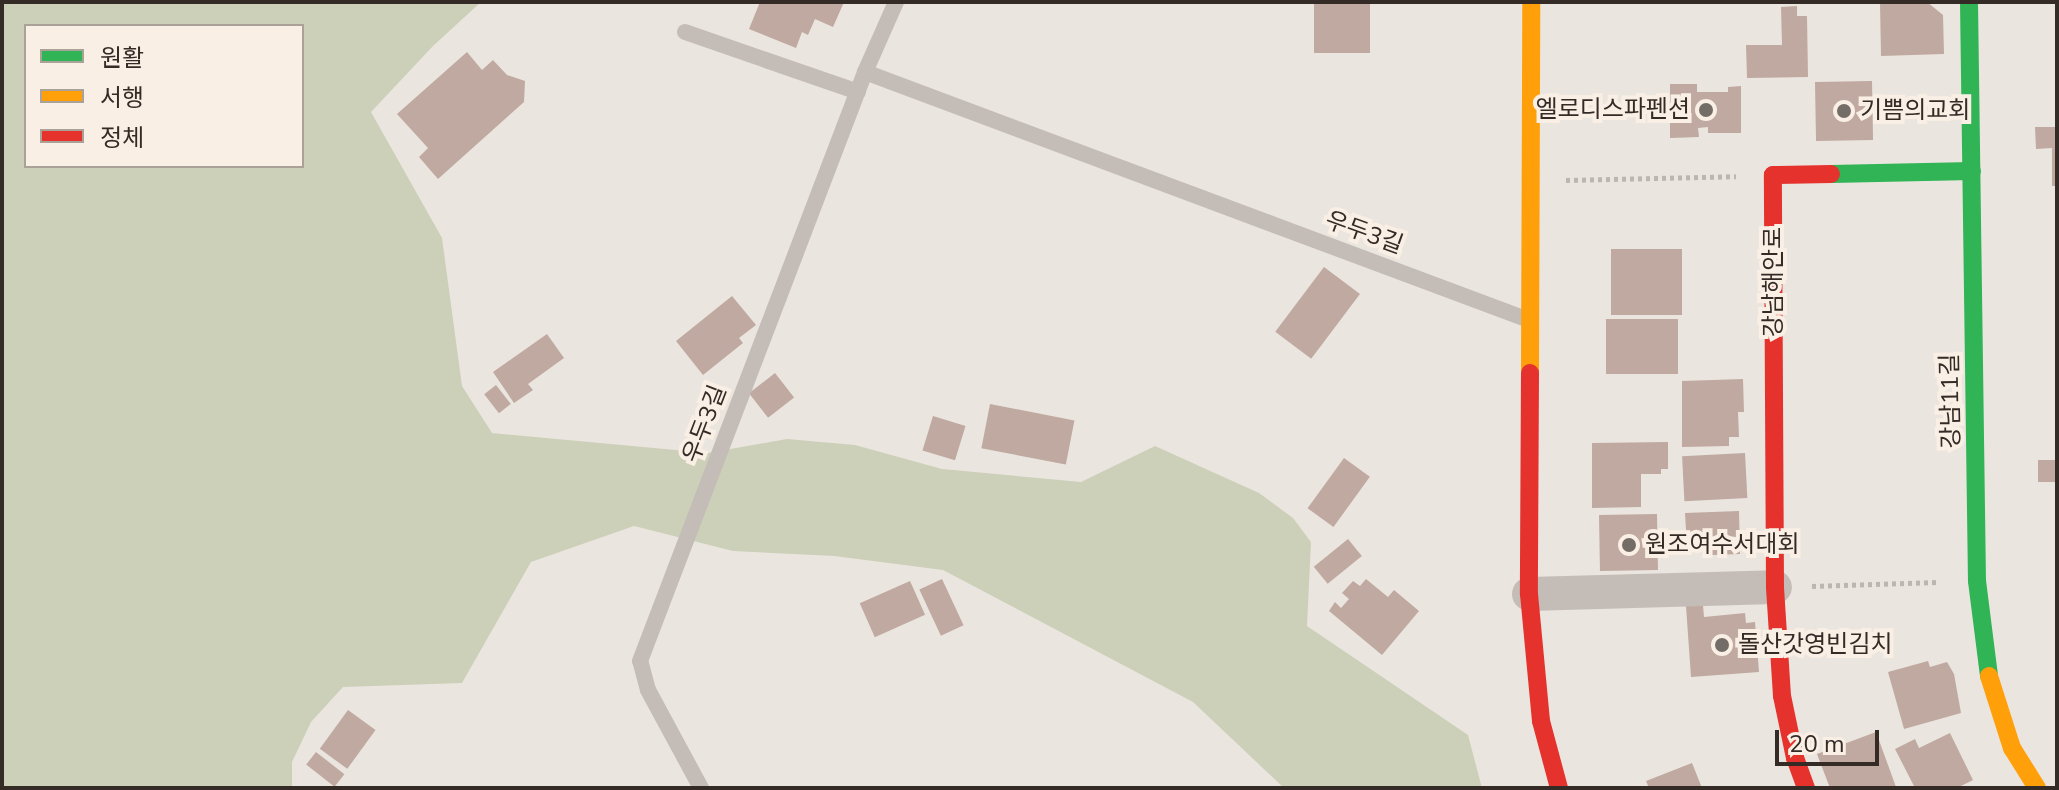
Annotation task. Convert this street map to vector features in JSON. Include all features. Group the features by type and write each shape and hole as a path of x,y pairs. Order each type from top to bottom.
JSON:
{"street":[{"path":"1531,2 1529,594 1541,721 1559,788"},
{"name":"강남11길","path":"1969,2 1977,581 1986,663 1996,707 2012,748 2037,788"},
{"path":"1773,175 1972,171"},
{"name":"강남해안로","path":"1773,175 1775,587 1782,696 1795,758 1806,788"},
{"path":"1529,594 1775,587"}],"lane":[{"name":"우두3길","path":"701,788 648,690 640,661 865,72 896,2"},
{"path":"685,32 858,92"},
{"name":"우두3길","path":"865,72 1532,321"}],"path":[{"path":"1532,180 1773,175"},
{"path":"1775,587 1977,581"}],"green space":[{"path":"2,2 481,2 433,46 371,112 442,238 462,386 492,433 708,453 787,439 855,445 942,469 1081,482 1155,446 1259,493 1293,518 1311,542 1307,626 1468,735 1482,788 1284,788 1193,702 943,570 834,556 733,551 634,526 531,562 462,683 343,687 311,722 292,762 292,788 2,788"}],"building":[{"path":"760,2 844,2 833,27 815,19 808,35 802,32 796,48 749,29"},
{"path":"1314,2 1370,2 1370,53 1314,53"},
{"path":"1880,2 1927,2 1943,15 1944,54 1881,56"},
{"path":"1797,6 1797,16 1807,16 1808,77 1747,78 1746,45 1782,45 1781,7"},
{"path":"467,52 482,70 493,60 507,75 525,81 524,102 438,179 419,157 428,148 397,114"},
{"name":"기쁨의교회","path":"1872,81 1873,140 1816,141 1815,82"},
{"name":"엘로디스파펜션","path":"1670,84 1697,84 1697,92 1728,92 1728,87 1741,86 1741,133 1708,133 1708,127 1698,128 1699,137 1670,138"},
{"path":"2035,127 2057,127 2057,186 2052,186 2052,148 2036,149"},
{"path":"1611,249 1682,249 1682,315 1611,315"},
{"path":"1324,267 1360,294 1311,359 1275,332"},
{"path":"732,296 756,325 739,338 743,343 703,375 676,341"},
{"path":"1606,319 1678,319 1678,374 1606,374"},
{"path":"547,334 564,358 528,384 533,390 514,403 493,372"},
{"path":"775,373 794,397 768,418 749,393"},
{"path":"1743,379 1744,412 1738,412 1739,437 1729,437 1729,446 1682,447 1682,381"},
{"path":"496,385 511,404 499,413 484,394"},
{"path":"990,404 1074,420 1066,465 981,448"},
{"path":"933,416 966,426 955,460 922,450"},
{"path":"1668,442 1668,469 1661,469 1661,474 1641,474 1641,507 1592,508 1592,443"},
{"path":"1745,453 1747,498 1684,501 1682,456"},
{"path":"1344,458 1370,477 1333,527 1308,508"},
{"path":"2038,460 2057,460 2057,482 2038,482"},
{"path":"1739,511 1740,554 1711,555 1711,546 1687,547 1685,513"},
{"path":"1657,514 1658,570 1600,571 1599,515"},
{"path":"1348,539 1362,556 1328,584 1314,567"},
{"path":"942,579 964,625 941,636 919,590"},
{"path":"1366,579 1388,597 1394,590 1419,611 1382,655 1329,611 1335,602 1341,608 1349,599 1342,593 1353,581 1360,586"},
{"path":"910,581 925,615 875,637 860,603"},
{"path":"1703,605 1704,617 1745,613 1746,623 1755,622 1759,672 1691,677 1686,606"},
{"path":"1928,661 1930,667 1947,662 1954,674 1961,713 1904,729 1888,672"},
{"path":"348,710 376,730 347,769 320,749"},
{"path":"1876,732 1896,787 1830,788 1817,754"},
{"path":"1950,733 1973,780 1957,788 1915,788 1895,749 1915,739 1919,748"},
{"path":"316,752 344,774 335,787 306,765"},
{"path":"1692,763 1702,788 1649,788 1646,781"}],"traffic: fast":[{"path":"1969,2 1977,581 1989,676"},
{"path":"1831,174 1972,171"}],"traffic: slow":[{"path":"1530,373 1531,2"},
{"path":"1989,676 2012,748 2037,788"}],"traffic: jam":[{"path":"1806,788 1795,758 1782,696 1775,587 1773,175 1831,174"},
{"path":"1530,373 1529,594 1541,721 1559,788"}],"place":[{"name":"엘로디스파펜션","path":"1706,110"},
{"name":"기쁨의교회","path":"1844,111"},
{"name":"원조여수서대회","path":"1629,545"},
{"name":"돌산갓영빈김치","path":"1722,645"}]}
